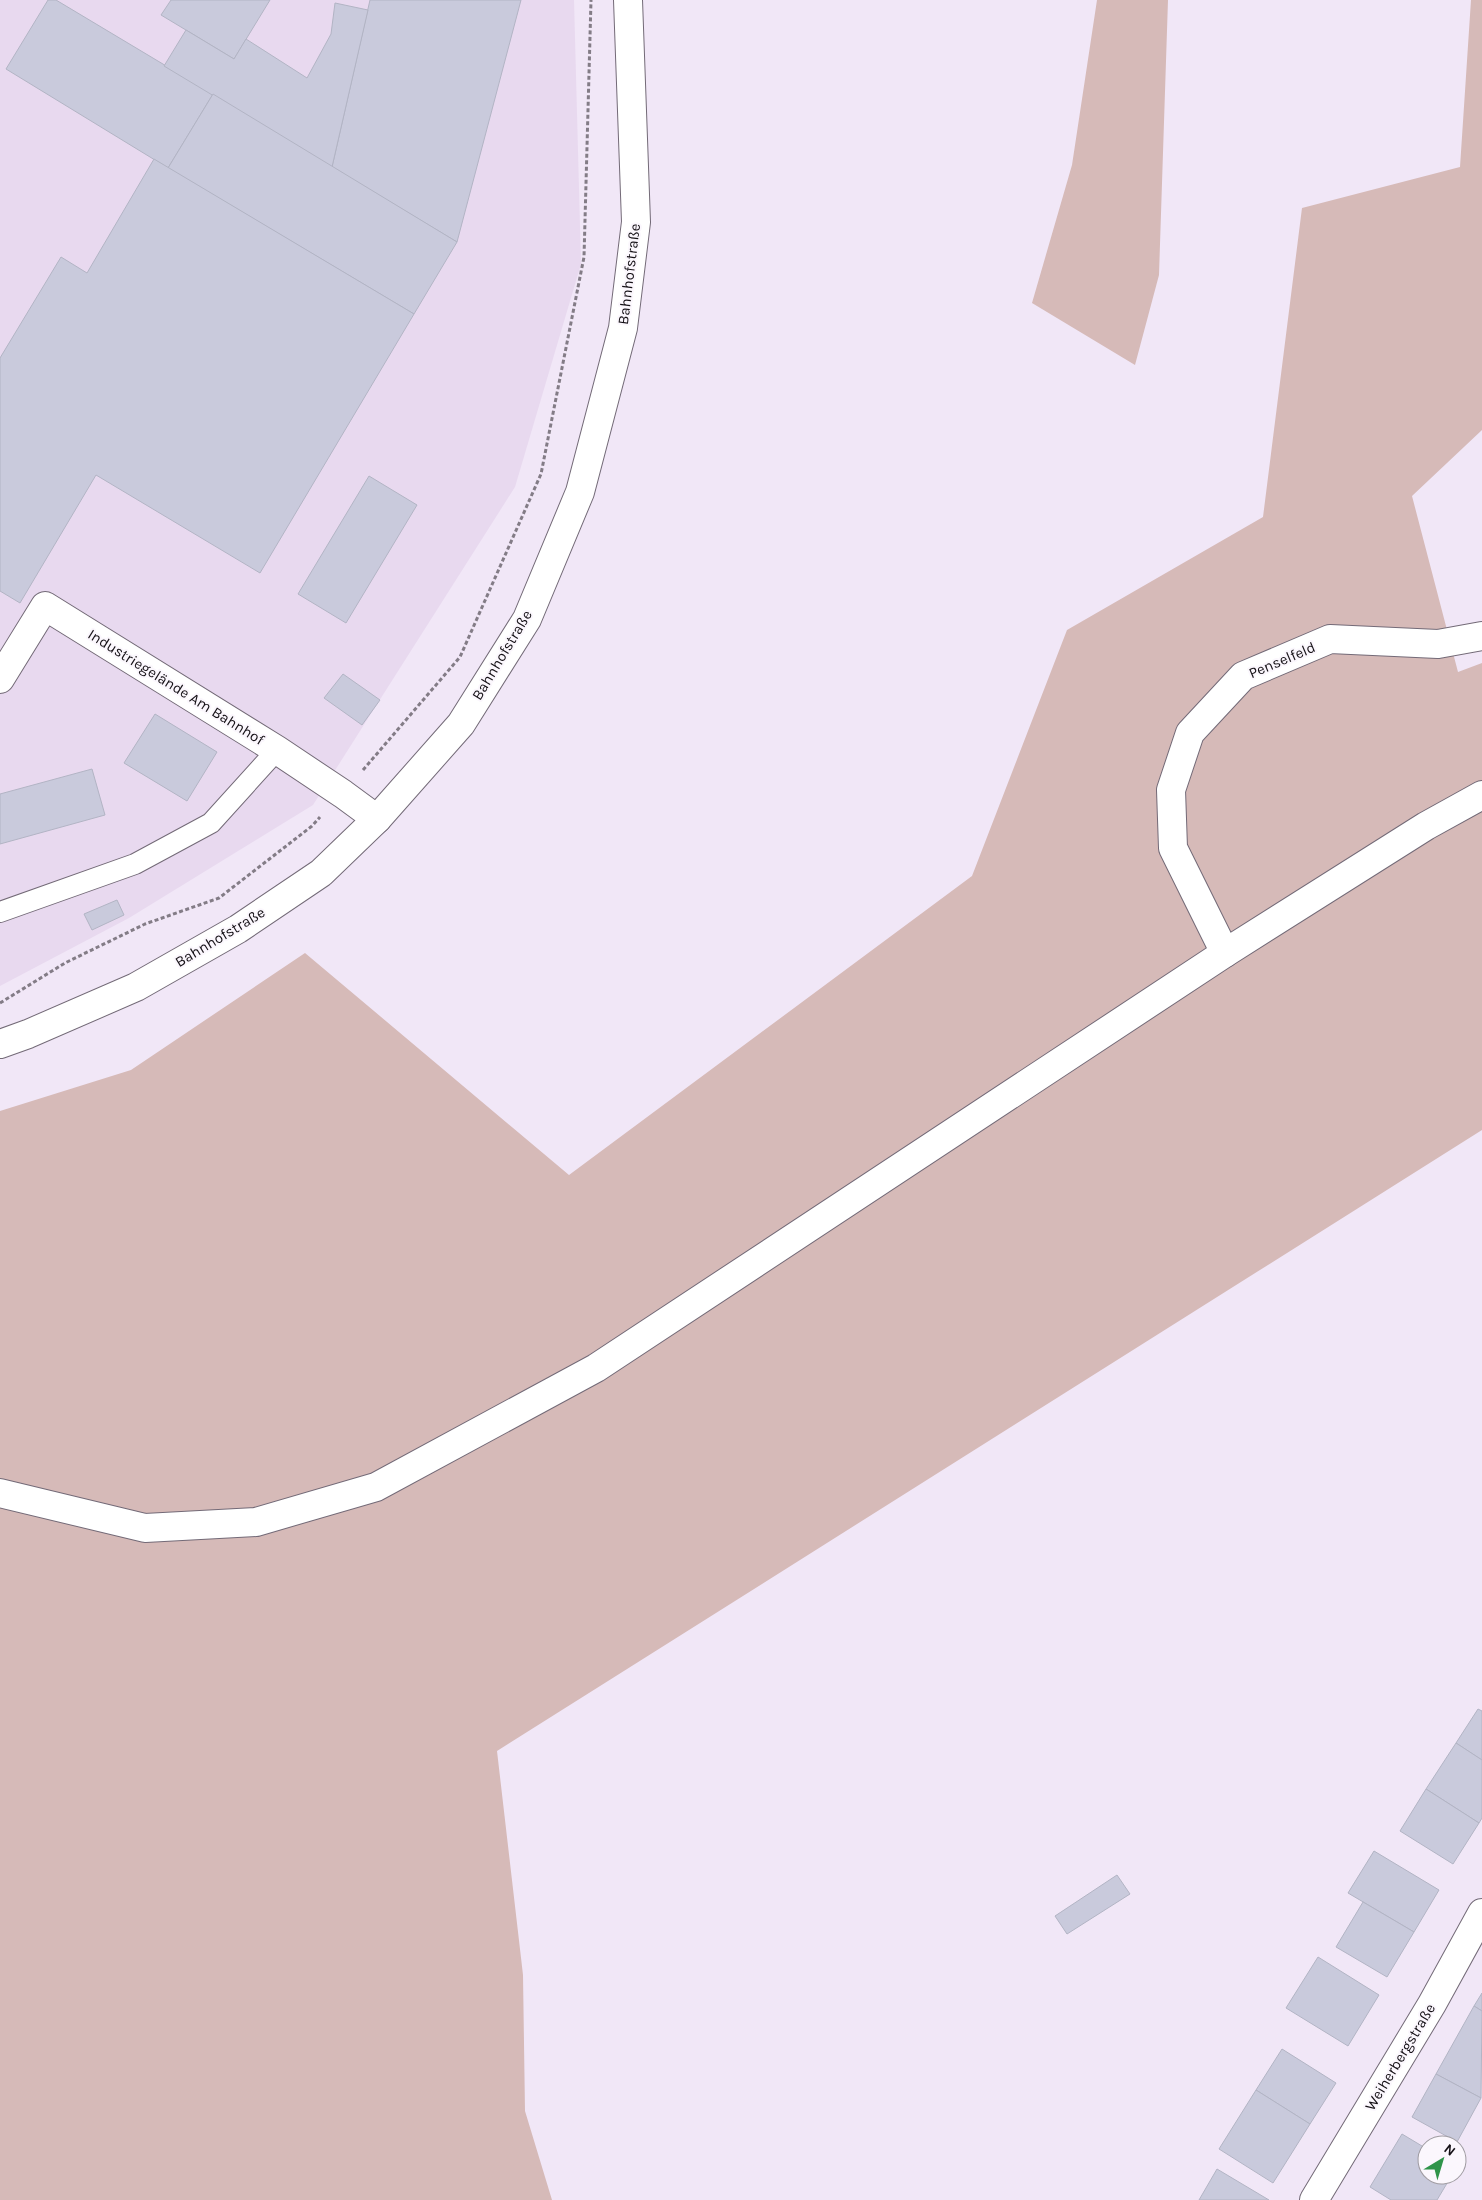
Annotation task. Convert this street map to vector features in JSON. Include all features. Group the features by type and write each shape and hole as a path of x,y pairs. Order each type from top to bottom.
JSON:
{"street":[{"name":"Bahnhofstraße","path":"0,1044 28,1034 136,987 238,929 321,873 376,819 461,724 527,619 580,492 623,328 636,222 628,0"},
{"name":"Industriegelände Am Bahnhof","path":"0,679 45,606 277,750 343,794 376,819"},
{"name":"Penselfeld","path":"1225,953 1173,848 1170,790 1190,732 1243,676 1330,639 1438,644 1482,636"},
{"path":"0,1493 145,1528 256,1522 376,1487 596,1368 1225,953 1426,826 1482,795"},
{"name":"Weiherbergstraße","path":"1314,2200 1432,2004 1482,1913"}],"lane":[{"path":"0,912 135,864 211,824 277,750"}],"path":[{"path":"0,1003 65,963 145,924 219,898 312,826 343,794 460,657 540,474 584,258 591,0"}],"shaded area":[{"path":"0,0 574,0 581,264 515,487 313,805 129,918 0,986"},
{"path":"1097,0 1168,0 1159,275 1135,365 1032,303 1072,165"},
{"path":"1471,0 1482,0 1482,430 1412,496 1458,672 1482,663 1482,1130 497,1751 523,1975 525,2111 552,2200 0,2200 0,1111 131,1070 305,953 569,1175 972,876 1067,630 1263,517 1302,208 1460,167"}],"building":[{"path":"48,0 56,0 213,94 168,168 6,69"},
{"path":"171,0 270,0 234,59 161,15"},
{"path":"370,0 521,0 457,242 332,167"},
{"path":"335,3 368,10 332,167 164,66 186,30 234,59 246,39 307,78 331,34"},
{"path":"213,94 457,242 414,314 168,168"},
{"path":"154,159 414,314 260,573 96,475 20,603 0,591 0,358 61,257 87,273"},
{"path":"369,476 417,505 346,623 298,594"},
{"path":"343,674 380,700 362,725 324,698"},
{"path":"155,714 217,752 187,801 124,763"},
{"path":"92,769 105,815 0,844 0,794"},
{"path":"117,900 124,915 92,930 84,914"},
{"path":"1478,1709 1482,1711 1482,1760 1456,1743"},
{"path":"1456,1743 1482,1760 1482,1818 1479,1823 1426,1789"},
{"path":"1426,1789 1479,1823 1453,1864 1400,1831"},
{"path":"1374,1851 1439,1890 1414,1932 1348,1893"},
{"path":"1117,1875 1130,1894 1067,1934 1055,1916"},
{"path":"1363,1902 1414,1932 1387,1977 1336,1947"},
{"path":"1318,1957 1379,1995 1348,2046 1286,2008"},
{"path":"1482,1993 1482,2011 1474,2006"},
{"path":"1474,2006 1482,2011 1481,2098 1436,2074"},
{"path":"1282,2049 1336,2083 1310,2124 1256,2090"},
{"path":"1436,2074 1481,2098 1461,2135 1444,2135 1412,2117"},
{"path":"1256,2090 1310,2124 1273,2183 1219,2149"},
{"path":"1402,2134 1417,2143 1417,2185 1446,2185 1437,2200 1391,2200 1370,2187"},
{"path":"1217,2169 1269,2200 1199,2200"}]}
